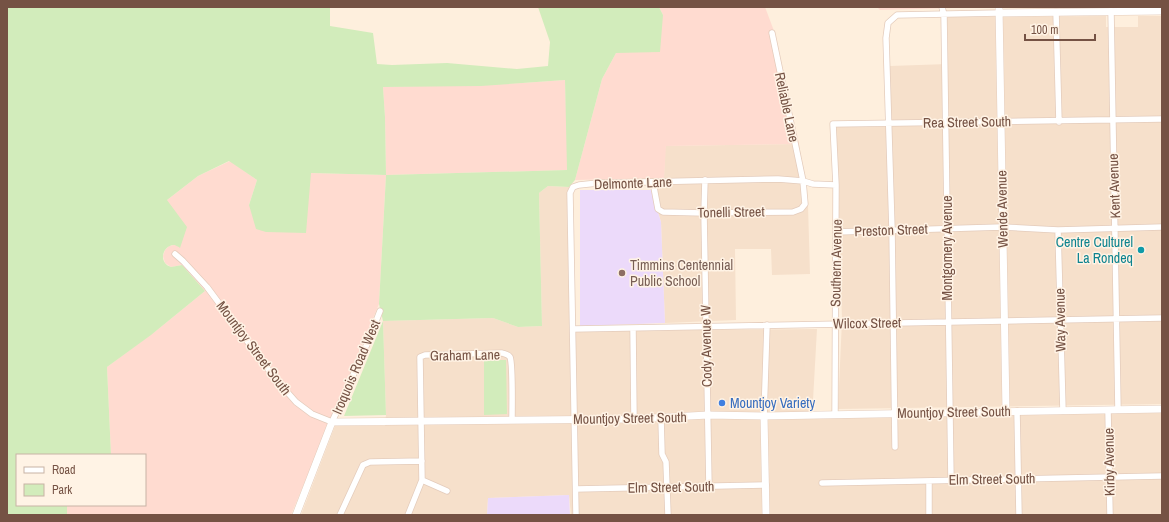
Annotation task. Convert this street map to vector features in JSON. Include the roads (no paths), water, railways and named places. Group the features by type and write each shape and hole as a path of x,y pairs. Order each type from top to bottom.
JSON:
{"street":[{"name":"Montgomery Avenue","path":"942,7 944,15 951,480"},
{"path":"895,447 892,230 886,38 888,23 897,15 944,15 999,10 1056,12 1162,11"},
{"name":"Wende Avenue","path":"999,10 1006,411"},
{"name":"Kent Avenue","path":"1111,11 1118,410"},
{"path":"1056,12 1059,122"},
{"name":"Reliable Lane","path":"772,33 803,181"},
{"name":"Rea Street South","path":"836,185 833,124 1162,120"},
{"name":"Delmonte Lane","path":"572,329 570,193 573,187 598,183 778,179 803,181 813,184 836,185"},
{"name":"Cody Avenue W","path":"705,180 704,213 709,487"},
{"name":"Tonelli Street","path":"653,182 658,208 663,212 704,213 794,212 801,209 805,204 803,181"},
{"name":"Southern Avenue","path":"835,414 836,185"},
{"name":"Preston Street","path":"836,232 1002,227 1058,230 1162,227"},
{"name":"Way Avenue","path":"1058,230 1063,410"},
{"name":"Mountjoy Street South","path":"175,254 207,287 274,378 296,402 312,414 332,422 634,419 708,415 764,416 1162,409"},
{"name":"Iroquois Road West","path":"332,422 358,365 380,311"},
{"name":"Wilcox Street","path":"572,329 1162,318"},
{"path":"766,515 764,416 767,325"},
{"path":"633,328 634,419"},
{"path":"572,329 576,515"},
{"name":"Graham Lane","path":"422,422 420,357 425,355 502,353 508,354 510,357 512,420"},
{"name":"Kirby Avenue","path":"1108,410 1110,515"},
{"path":"1017,411 1019,515"},
{"path":"661,418 662,454 666,462 668,515"},
{"path":"296,515 332,422"},
{"path":"408,515 422,480 422,422"},
{"path":"340,515 363,465 370,462 422,461"},
{"name":"Elm Street South","path":"822,483 1162,476"},
{"path":"422,480 447,491"},
{"path":"929,480 929,515"},
{"name":"Elm Street South","path":"576,489 766,485"}],"place":[{"name":"Centre Culturel La Rondeq","path":"1141,250"},
{"name":"Timmins Centennial Public School","path":"622,273"},
{"name":"Mountjoy Variety","path":"722,403"}]}
